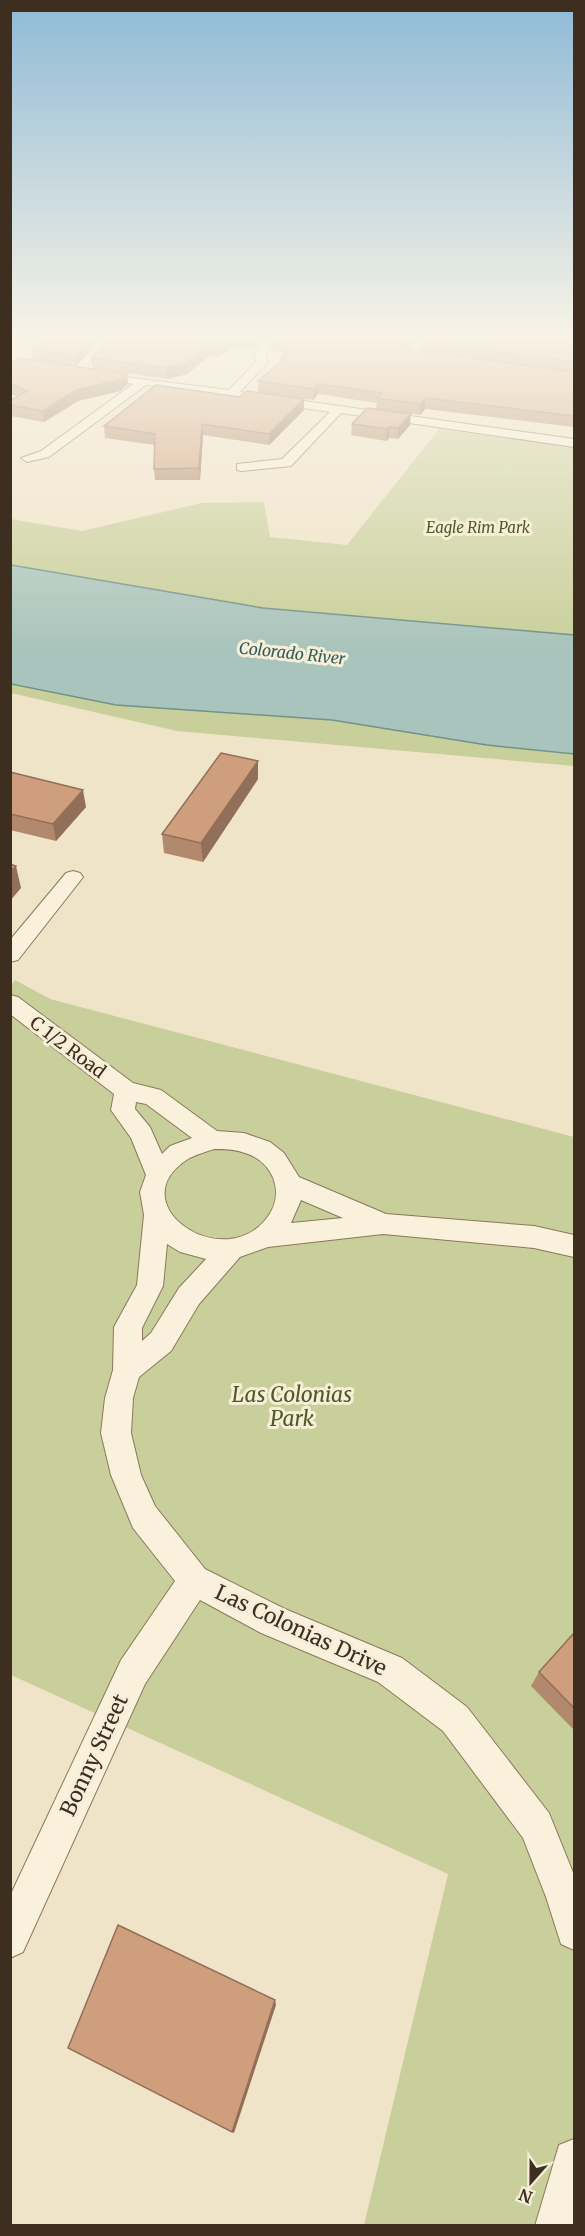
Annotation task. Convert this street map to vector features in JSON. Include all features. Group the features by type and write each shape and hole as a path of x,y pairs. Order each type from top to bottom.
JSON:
{"street":[{"path":"27,459 45,454 65,439"},
{"path":"242,467 286,463 309,439"},
{"path":"549,439 574,443"},
{"path":"10,955 73,877"},
{"name":"C 1/2 Road","path":"10,1002 126,1091 153,1096 212,1140"},
{"path":"126,1091 123,1110 141,1134 158,1173"},
{"path":"212,1140 247,1143 262,1149 275,1158 285,1170 290,1184 291,1198 278,1226 265,1237 249,1245 212,1250 193,1246 164,1229 156,1216 152,1202 152,1188 158,1173 167,1161 180,1151 212,1140"},
{"path":"290,1184 383,1224"},
{"name":"Las Colonias Drive","path":"156,1216 150,1286 128,1327 126,1370 119,1398 116,1433 126,1475 144,1516 194,1580 273,1621 390,1670 455,1719 536,1827 565,1897 574,1931"},
{"path":"265,1237 383,1224 534,1237 574,1246"},
{"path":"126,1370 161,1342 189,1296 231,1249"},
{"name":"Bonny Street","path":"10,1939 133,1672 194,1580"},
{"path":"556,2226 574,2160"}],"green space":[{"name":"Eagle Rim Park","path":"431,439 517,439 574,447 574,635 263,608 11,565 11,519 82,531 202,503 264,502 270,537 347,545"},
{"path":"11,684 116,705 332,720 574,754 574,766 177,731 11,693"},
{"name":"Las Colonias Park","path":"15,980 50,999 574,1137 574,2225 364,2225 448,1874 11,1675 10,986"}],"water":[{"name":"Colorado River","path":"11,565 263,608 574,635 574,754 487,745 332,720 116,705 11,684"}],"building":[{"path":"155,439 201,439 199,468 154,469"},
{"path":"221,753 258,761 201,843 162,834"},
{"path":"10,772 83,790 53,824 10,814"},
{"path":"10,864 16,866 10,872"},
{"path":"574,1633 574,1708 539,1672"},
{"path":"118,1925 275,2000 232,2132 68,2048"}]}
